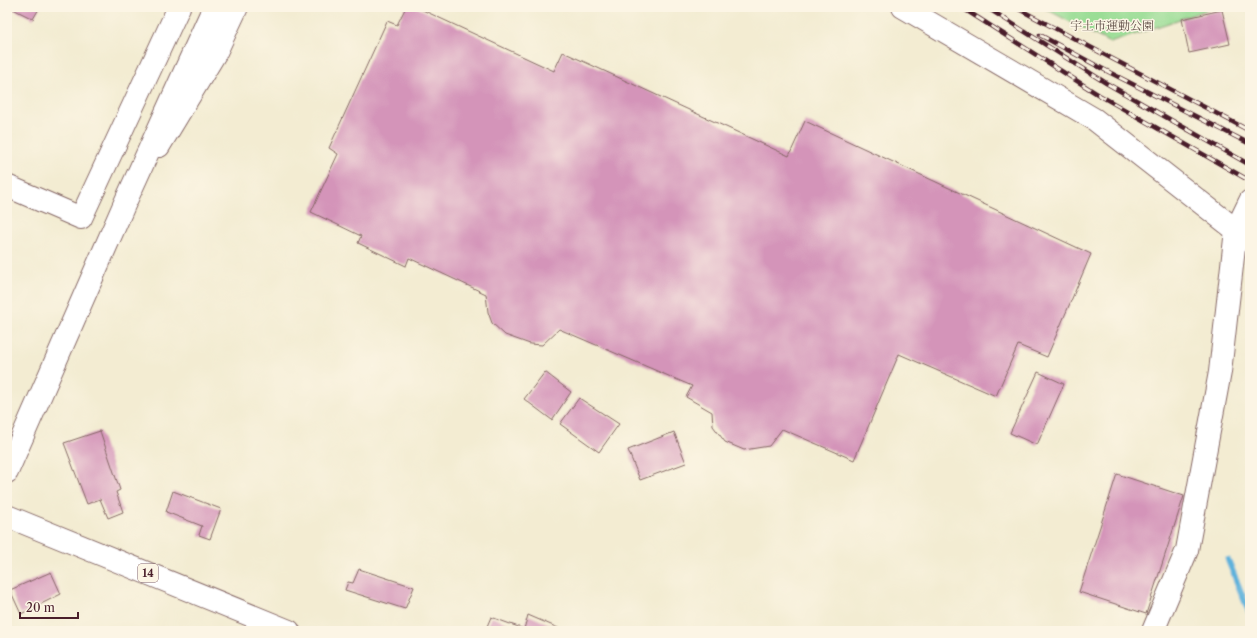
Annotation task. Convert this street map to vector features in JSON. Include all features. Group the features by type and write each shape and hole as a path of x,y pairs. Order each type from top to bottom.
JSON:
{"street":[{"path":"7,186 81,218 179,7"},
{"path":"7,472 124,205 214,7"},
{"path":"124,205 216,52 237,7"},
{"path":"902,7 1094,119 1236,230"},
{"path":"1154,631 1187,550 1220,372 1236,230 1250,201"},
{"name":"14","path":"7,516 289,631"}],"green space":[{"name":"宇土市運動公園","path":"1042,7 1215,7 1110,43"}],"building":[{"path":"9,7 40,7 33,19"},
{"path":"406,7 416,7 554,71 563,52 789,156 805,121 1091,254 1047,357 1018,345 996,396 899,354 854,460 782,429 769,446 744,450 725,442 713,426 712,412 686,397 692,386 559,329 542,345 530,344 505,335 492,323 488,312 486,294 409,258 406,266 358,243 361,236 311,212 338,154 329,148 387,21 397,25"},
{"path":"1222,10 1230,44 1189,53 1182,19"},
{"path":"545,372 571,392 552,420 524,399"},
{"path":"1038,372 1064,384 1037,445 1010,433"},
{"path":"579,398 619,424 599,452 560,424"},
{"path":"100,431 120,490 116,492 123,512 108,518 100,499 87,504 64,443"},
{"path":"674,432 686,463 640,480 628,450"},
{"path":"1117,474 1184,496 1146,614 1079,592"},
{"path":"173,491 221,509 210,539 199,535 202,526 166,512"},
{"path":"359,569 414,587 405,609 345,590 348,582 353,583"},
{"path":"51,572 61,594 21,614 10,590"},
{"path":"528,615 565,631 485,631 491,617 524,629"}],"waterway":[{"path":"1228,560 1250,614"}],"railway":[{"path":"961,7 1099,95 1250,181"},
{"path":"986,7 1106,83 1250,165"},
{"path":"1015,7 1250,131"},
{"path":"1040,35 1250,144"}]}
